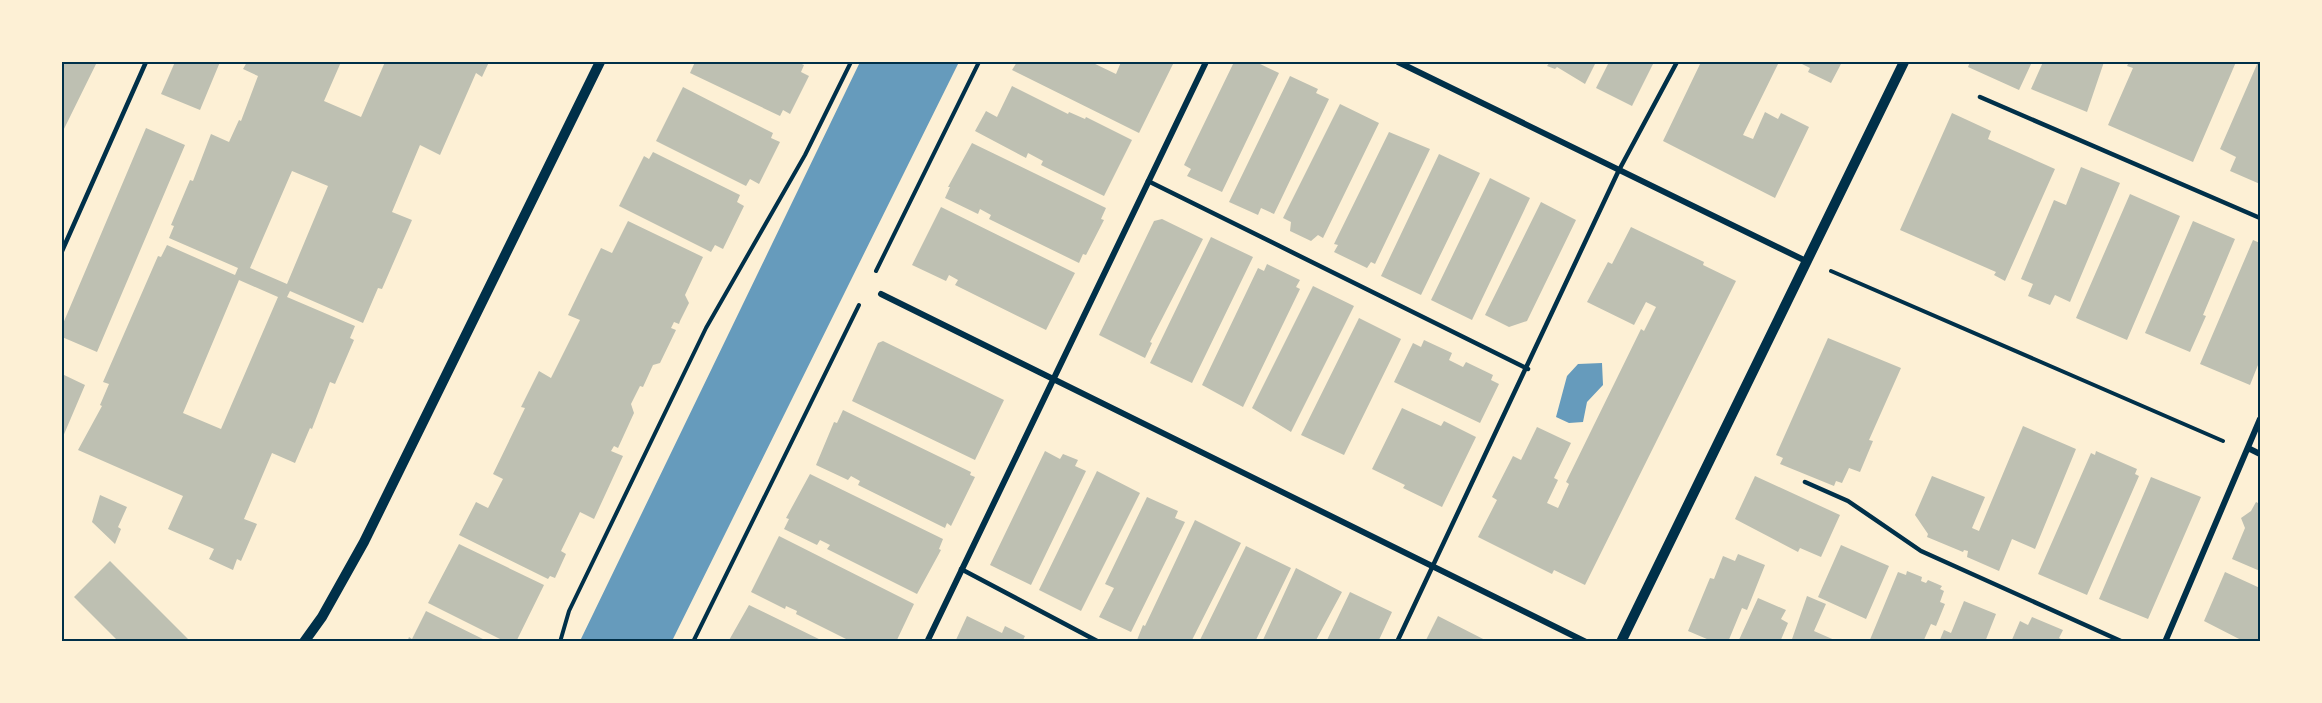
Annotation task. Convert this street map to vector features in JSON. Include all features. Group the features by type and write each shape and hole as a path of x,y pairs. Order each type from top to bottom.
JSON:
{"street":[{"path":"304,642 322,616 363,542 600,62"},
{"path":"927,642 1206,62"},
{"path":"1398,62 1618,172 1808,262"},
{"path":"1621,642 1905,62"},
{"path":"881,294 1586,642"},
{"path":"2165,642 2260,419"},
{"path":"2248,448 2260,454"}],"lane":[{"path":"62,251 146,62"},
{"path":"1397,642 1618,172 1677,62"},
{"path":"1980,97 2260,218"},
{"path":"1148,181 1527,369"},
{"path":"1805,482 1848,501 1922,551 2123,642"},
{"path":"962,570 1099,642"}],"path":[{"path":"560,642 569,611 706,328 805,155 851,62"},
{"path":"873,278 979,62"},
{"path":"1808,262 2227,442 2248,448"},
{"path":"693,642 862,299"}],"water":[{"path":"860,62 959,62 672,641 580,641"},
{"path":"1602,363 1603,385 1587,402 1583,422 1569,423 1556,417 1567,376 1578,364"}],"building":[{"path":"62,62 97,62 62,133"},
{"path":"175,62 220,62 200,110 161,94"},
{"path":"247,62 341,62 324,101 361,117 385,62 489,62 482,77 476,73 440,155 420,145 392,212 412,220 382,289 378,288 363,323 290,291 287,297 355,326 350,338 354,340 335,384 330,382 312,429 310,428 295,463 272,453 244,519 257,524 241,561 237,559 233,570 209,559 214,549 168,529 183,496 78,450 102,406 100,405 109,384 103,382 158,256 161,257 167,245 235,275 238,268 169,238 174,226 171,225 190,180 193,181 211,134 229,142 239,120 241,121 258,76 243,69","holes":["292,171 328,186 287,284 250,268","239,280 278,297 221,429 183,413"]},
{"path":"695,62 797,62 804,65 801,72 809,76 790,114 783,110 780,116 690,73"},
{"path":"1017,62 1091,62 1116,74 1121,62 1174,62 1139,133 1012,70"},
{"path":"1234,62 1256,62 1279,73 1222,192 1187,176 1191,169 1184,165"},
{"path":"1550,62 1596,62 1585,84 1557,67 1555,69 1547,66"},
{"path":"1609,62 1654,62 1632,106 1596,88"},
{"path":"1701,62 1779,62 1743,135 1753,139 1765,112 1778,119 1781,113 1809,127 1775,198 1663,141"},
{"path":"1798,62 1842,62 1831,83 1808,72 1810,68"},
{"path":"1970,62 2032,62 2019,90 1968,67"},
{"path":"2043,62 2104,62 2087,112 2031,89"},
{"path":"2129,62 2236,62 2193,162 2108,125 2133,68 2127,66"},
{"path":"2258,62 2260,62 2260,184 2230,171 2236,157 2220,149"},
{"path":"1290,76 1318,89 1316,93 1329,99 1274,214 1261,208 1258,215 1229,202"},
{"path":"1012,86 1068,114 1069,112 1085,119 1086,117 1132,140 1104,196 1041,165 1043,161 1028,153 1026,158 975,131 986,111 997,117"},
{"path":"683,87 773,133 771,138 780,142 759,184 750,179 746,186 656,141"},
{"path":"1340,104 1379,123 1323,238 1318,235 1311,241 1290,231 1291,222 1283,218"},
{"path":"1952,113 1991,131 1988,139 2055,169 2005,281 1994,275 1996,272 1900,230"},
{"path":"146,128 185,145 97,352 62,337 62,326"},
{"path":"1389,132 1430,149 1375,264 1371,262 1367,268 1334,252 1338,245 1334,244"},
{"path":"972,143 1106,208 1101,219 1104,220 1086,255 1083,254 1079,263 989,219 991,215 980,209 978,214 945,198 950,187 948,187"},
{"path":"653,152 740,195 737,202 744,206 723,249 715,245 711,252 619,206 644,156 649,159"},
{"path":"1439,154 1480,173 1421,295 1381,276"},
{"path":"2081,167 2120,183 2070,302 2055,295 2050,305 2028,296 2033,284 2021,279 2054,200 2066,205"},
{"path":"1490,178 1530,198 1472,320 1431,300"},
{"path":"2130,194 2180,216 2127,340 2076,318"},
{"path":"1541,202 1576,220 1527,321 1509,327 1485,315"},
{"path":"941,207 1075,273 1046,330 955,285 958,280 949,275 946,281 912,265"},
{"path":"1162,219 1203,239 1150,342 1152,343 1145,358 1099,335 1154,221"},
{"path":"628,221 703,257 685,295 689,303 679,324 674,322 671,328 676,330 660,363 653,365 643,387 640,386 631,404 634,413 618,448 614,446 611,451 623,456 594,519 580,512 561,551 566,554 555,578 550,576 548,579 459,535 476,502 488,508 503,479 493,474 525,408 521,407 539,371 551,378 580,320 568,315 587,276 601,248 612,253"},
{"path":"2193,221 2235,239 2190,352 2145,333"},
{"path":"1631,227 1704,262 1703,265 1736,281 1585,585 1554,570 1552,574 1478,537 1497,500 1492,497 1513,456 1521,460 1537,427 1571,443 1554,478 1558,480 1547,503 1558,508 1569,484 1566,482 1641,329 1644,331 1656,307 1646,302 1634,325 1587,302 1608,262 1612,264"},
{"path":"1211,237 1253,257 1192,383 1150,363"},
{"path":"2253,240 2260,243 2260,360 2250,385 2200,364"},
{"path":"1267,264 1300,280 1296,287 1300,289 1243,407 1202,385 1258,268 1264,271"},
{"path":"1313,286 1354,306 1291,432 1252,408"},
{"path":"1359,318 1401,339 1344,455 1301,435"},
{"path":"1828,338 1901,368 1869,440 1873,441 1860,472 1849,468 1842,483 1836,481 1834,486 1780,464 1783,458 1776,455"},
{"path":"1424,340 1452,353 1449,360 1463,367 1466,362 1493,375 1491,380 1499,384 1480,423 1394,382 1413,343 1421,347"},
{"path":"883,341 1004,400 975,460 852,401 878,343"},
{"path":"62,374 85,385 62,439"},
{"path":"1402,408 1441,426 1444,421 1476,437 1442,507 1403,488 1405,485 1372,469"},
{"path":"843,410 971,472 970,475 975,477 951,526 947,523 945,528 858,485 860,481 851,476 848,480 816,465 834,422 837,423"},
{"path":"2023,426 2076,449 2035,549 2012,539 1999,571 1967,557 1968,551 1963,552 1927,537 1928,534 1915,515 1932,476 1985,497 1972,528 1979,531"},
{"path":"1045,451 1060,459 1063,454 1078,460 1075,466 1086,471 1031,585 990,565"},
{"path":"2096,451 2137,469 2135,474 2139,476 2087,595 2038,574 2091,453 2095,455"},
{"path":"1097,471 1140,493 1081,611 1039,590"},
{"path":"810,474 943,539 939,549 941,550 917,594 827,549 830,545 820,540 817,545 784,529 789,519 786,518"},
{"path":"1755,476 1840,515 1821,557 1800,548 1798,552 1735,519"},
{"path":"2151,477 2201,497 2148,619 2099,599"},
{"path":"100,495 127,507 118,527 121,529 115,544 92,522"},
{"path":"1147,497 1178,511 1175,518 1185,522 1131,632 1099,617 1114,588 1105,584"},
{"path":"2256,502 2260,504 2260,571 2232,559 2245,528 2241,518 2251,511"},
{"path":"1195,520 1241,543 1191,642 1140,642 1137,640 1143,625 1145,626"},
{"path":"779,536 914,604 896,642 852,642 796,614 797,611 786,606 785,609 751,592"},
{"path":"459,544 544,585 516,642 506,642 428,603"},
{"path":"1841,545 1889,566 1866,619 1818,597"},
{"path":"1246,546 1291,568 1255,642 1199,642"},
{"path":"1738,554 1765,565 1747,610 1742,608 1728,642 1714,642 1688,631 1710,578 1714,579 1723,556 1735,561"},
{"path":"110,561 191,642 119,642 74,597"},
{"path":"1296,568 1342,592 1315,642 1262,642"},
{"path":"1907,571 1922,577 1921,581 1926,583 1928,580 1942,586 1940,589 1944,591 1940,602 1945,604 1936,626 1931,624 1923,642 1869,642 1898,572 1906,575"},
{"path":"2225,572 2260,588 2260,642 2245,642 2204,621"},
{"path":"1350,592 1392,612 1378,642 1326,642"},
{"path":"1807,596 1826,604 1814,631 1839,642 1791,642"},
{"path":"1758,598 1786,610 1781,619 1788,623 1780,642 1738,642"},
{"path":"1964,601 1996,614 1985,642 1939,642 1944,630 1951,633"},
{"path":"749,605 825,642 728,642"},
{"path":"426,611 489,642 407,642 409,637 412,639"},
{"path":"967,616 1002,633 1005,626 1025,636 1022,642 955,642"},
{"path":"1438,616 1489,642 1425,642"},
{"path":"2032,617 2063,630 2059,638 2067,642 2011,642 2020,621 2028,625"}]}
